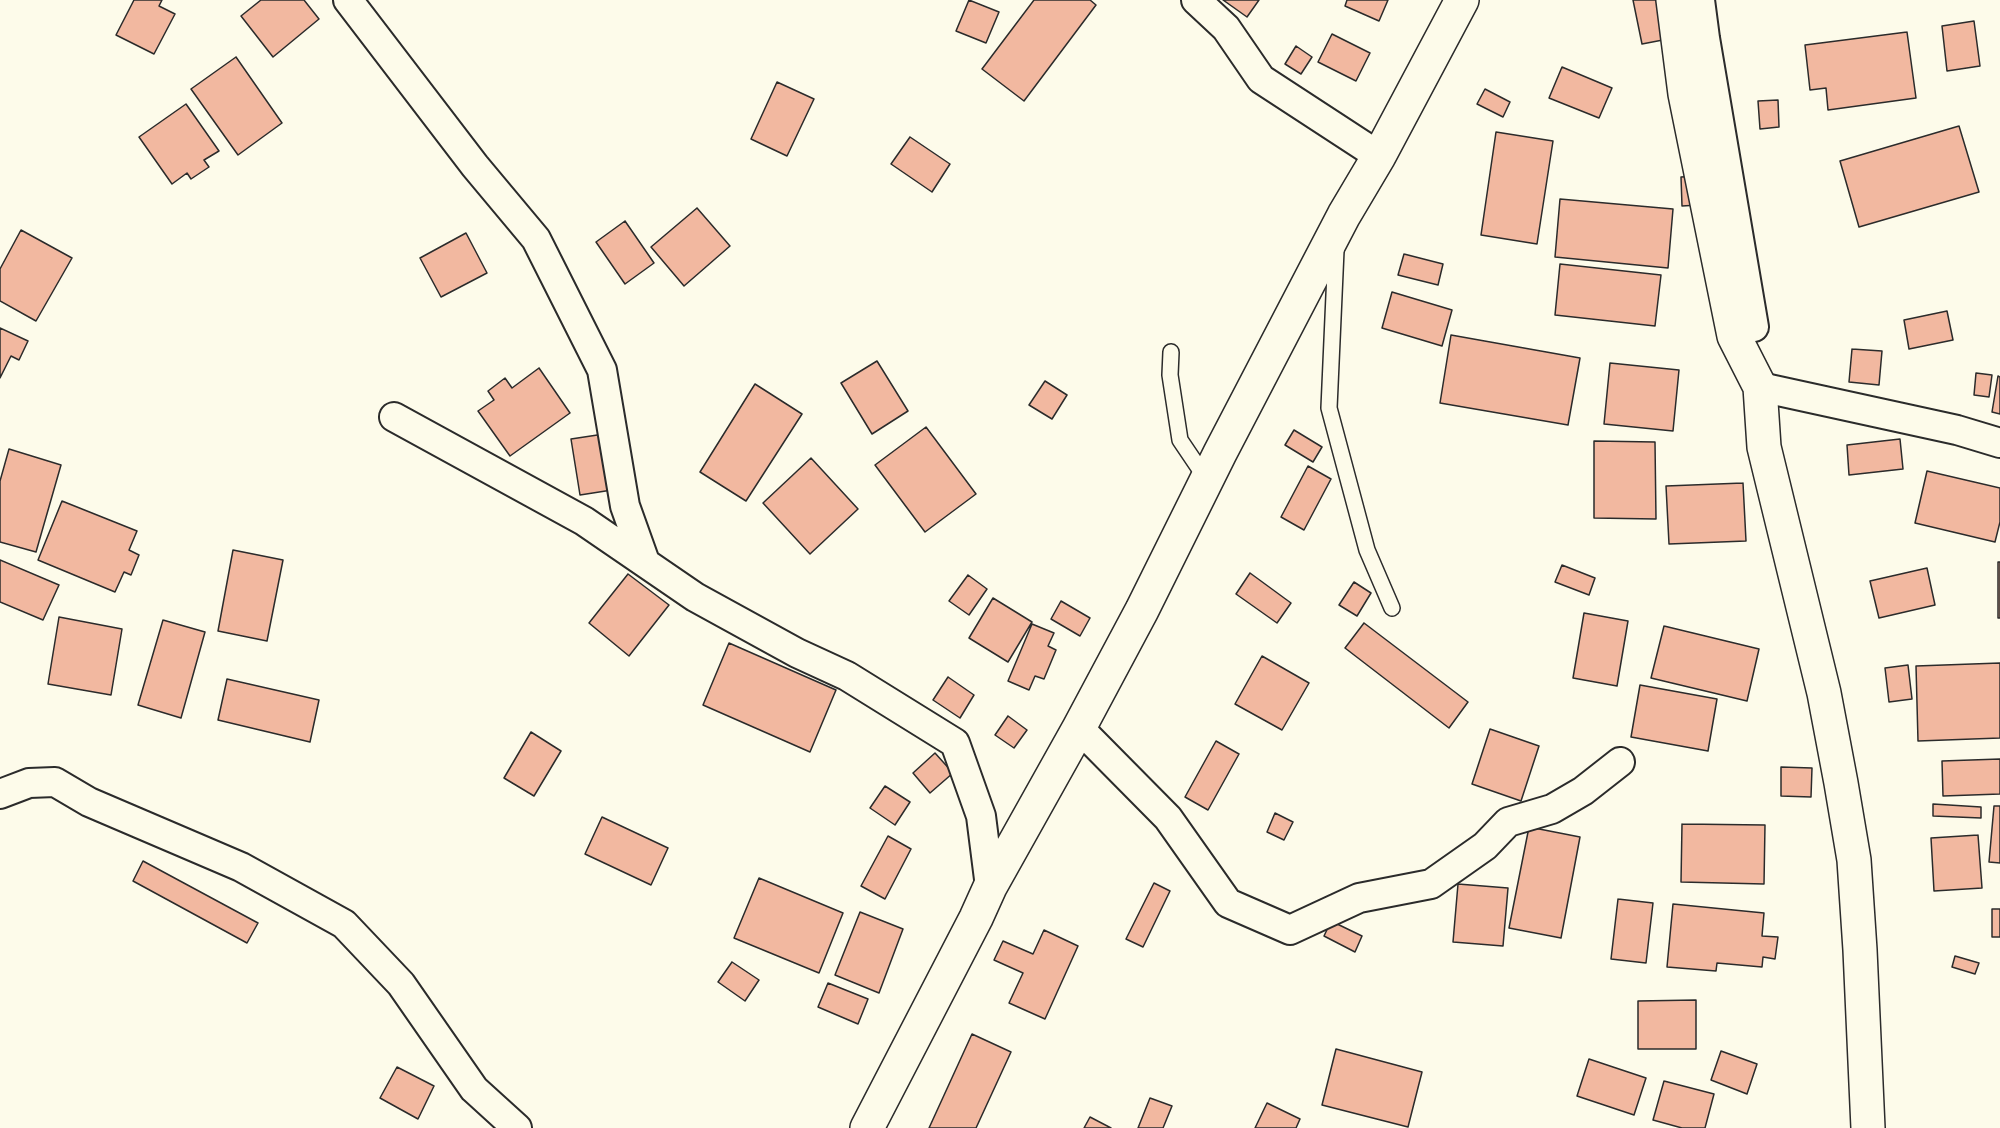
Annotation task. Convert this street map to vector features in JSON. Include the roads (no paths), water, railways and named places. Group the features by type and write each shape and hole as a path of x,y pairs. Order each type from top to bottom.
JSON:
{"main road":[{"path":"867,1128 990,887 1079,729 1142,610 1337,229 1379,156 1462,0"},
{"path":"1673,0 1685,94 1734,336 1760,387 1764,447 1824,693 1854,860 1868,1128"}],"street":[{"path":"348,0 475,166 536,239 602,370 625,506 645,562"},
{"path":"1196,0 1226,28 1261,79 1379,156"},
{"path":"1700,0 1754,327"},
{"path":"1760,387 1957,430 2000,443"},
{"path":"394,417 584,521 695,597 797,653 847,676 956,743 981,816 990,887"},
{"path":"1079,729 1168,818 1228,903 1290,930 1359,898 1431,884 1485,846 1508,822 1552,809 1583,791 1620,762"},
{"path":"0,794 29,783 55,782 89,802 241,867 344,924 401,984 474,1089 517,1128"}],"lane":[{"path":"1337,229 1329,408 1367,550 1392,609"},
{"path":"1172,352 1170,375 1180,440 1207,480"}]}
